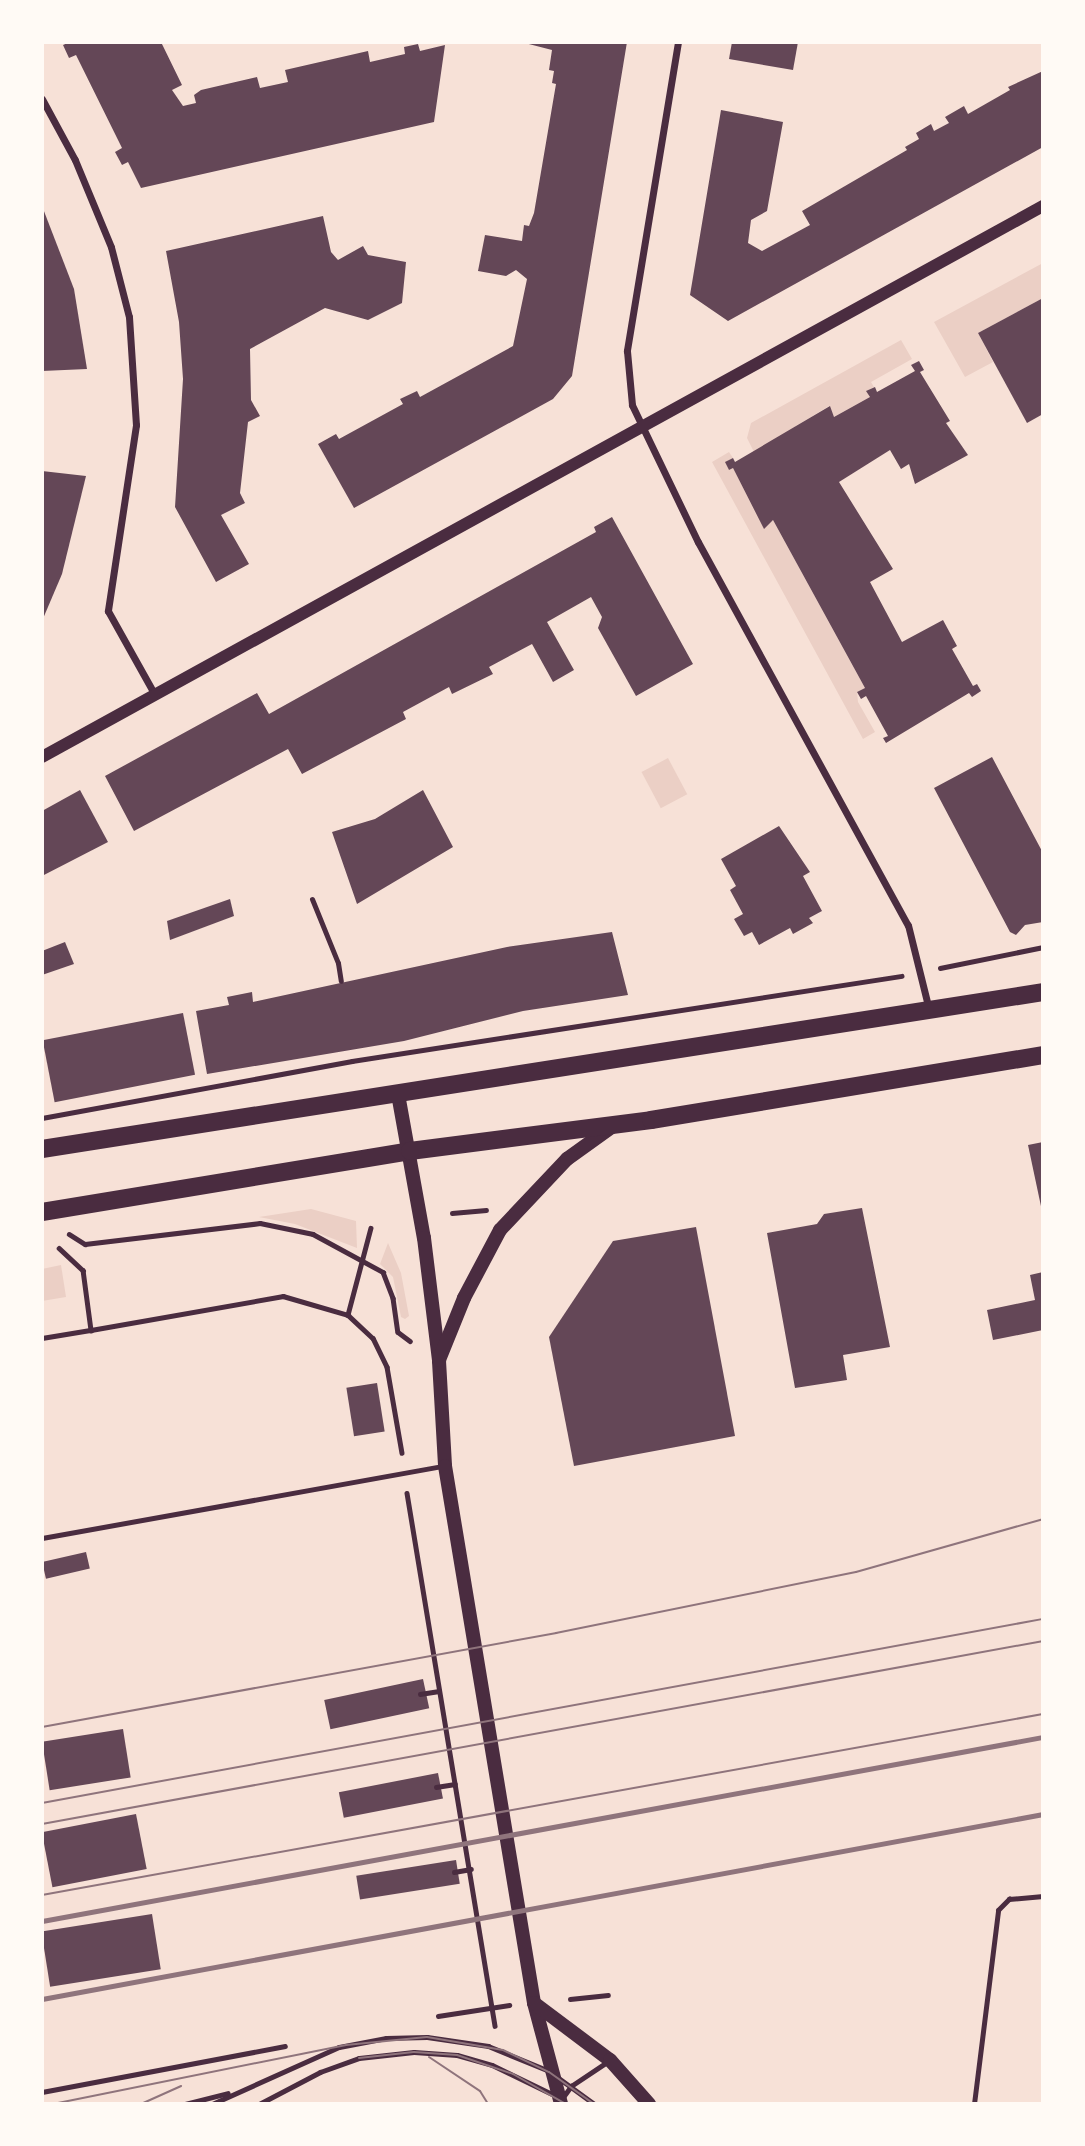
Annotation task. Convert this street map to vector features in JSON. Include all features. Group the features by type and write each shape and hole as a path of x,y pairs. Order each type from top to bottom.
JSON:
{"main road":[{"path":"42,1149 1043,992"},
{"path":"42,1212 410,1152 613,1126 1043,1055"},
{"path":"398,1094 410,1152 439,1362 445,1466 534,2003 549,2072 560,2101"},
{"path":"439,1362 464,1298 506,1223 567,1159 613,1126"},
{"path":"534,2003 610,2060 649,2104"}],"street":[{"path":"678,42 627,351 629,393 641,428 781,698 908,925 922,973 929,1011"},
{"path":"42,99 75,160 111,247 129,317 136,425 108,611 155,695"},
{"path":"42,757 1043,206"}],"lane":[{"path":"312,899 338,963 341,981"},
{"path":"42,1538 445,1466"},
{"path":"212,2104 235,2091 339,2046 386,2038 427,2037 503,2050 549,2072 594,2104"},
{"path":"259,2104 320,2072 359,2058 414,2052 457,2055 492,2065 560,2101 570,2086 610,2060"},
{"path":"186,2104 235,2091"}],"path":[{"path":"42,1118 352,1061 922,973 1043,947"},
{"path":"452,1213 500,1208"},
{"path":"63,1230 85,1244 260,1223 313,1234 363,1258 388,1279 398,1332 439,1362"},
{"path":"348,1315 371,1228"},
{"path":"59,1248 83,1270 91,1329"},
{"path":"42,1338 283,1296 348,1315 373,1338 387,1367 439,1691 471,1869 489,2007 503,2050"},
{"path":"419,1694 439,1691"},
{"path":"436,1787 455,1784"},
{"path":"454,1872 471,1869"},
{"path":"974,2104 999,1910 1009,1899 1043,1896"},
{"path":"429,2018 489,2007"},
{"path":"42,2092 295,2044"}],"shaded area":[{"path":"1043,263 1043,298 978,333 993,362 965,377 934,322"},
{"path":"901,340 912,359 871,382 874,387 867,391 870,397 834,417 829,406 754,452 747,438 751,423"},
{"path":"729,452 733,458 726,462 729,470 733,468 764,528 773,520 865,688 857,692 858,702 875,732 863,739 712,462"},
{"path":"668,758 687,794 661,808 642,772"},
{"path":"311,1209 356,1221 357,1248 295,1224 259,1217"},
{"path":"388,1243 401,1273 409,1316 405,1319 401,1317 393,1277 380,1264"},
{"path":"61,1265 66,1297 42,1301 42,1269"}],"building":[{"path":"70,42 161,42 182,85 172,90 183,106 196,103 194,95 201,90 257,77 260,88 288,82 285,70 368,51 370,62 405,54 404,47 418,44 420,51 445,45 434,122 141,188 128,162 122,165 115,152 122,148 76,55 69,58 63,45"},
{"path":"521,42 627,42 572,376 553,399 354,508 318,444 336,434 339,439 403,404 400,399 417,391 420,397 513,346 527,279 516,270 506,276 478,271 485,235 522,241 524,225 529,226 534,213 556,84 552,83 554,71 549,70 552,50"},
{"path":"732,42 798,42 793,70 729,59"},
{"path":"1043,71 1043,147 728,321 690,295 721,110 783,122 767,211 751,220 748,243 762,251 810,225 802,211 907,150 905,147 919,139 916,133 931,124 934,131 949,123 945,117 964,106 968,114 1010,90 1008,87"},
{"path":"42,206 74,289 87,369 42,371"},
{"path":"323,216 331,252 338,260 363,246 368,255 406,262 402,303 368,320 325,308 250,349 251,400 260,416 248,422 240,493 245,503 221,515 249,564 216,582 175,507 183,379 179,322 166,251"},
{"path":"1043,298 1043,414 1027,423 978,333"},
{"path":"919,361 924,370 920,372 950,421 946,423 968,455 915,484 909,464 901,469 890,450 839,482 893,569 870,582 902,642 943,620 957,646 952,649 973,686 977,684 981,691 972,697 969,693 886,743 883,738 888,736 866,696 861,699 857,692 865,688 773,520 764,529 733,468 729,470 725,462 733,458 735,462 830,406 834,417 870,397 866,391 875,387 877,392 915,371 911,365"},
{"path":"42,471 86,476 62,574 42,621"},
{"path":"612,517 693,664 636,696 598,628 602,617 591,597 547,622 574,670 553,682 532,644 489,667 493,674 452,694 449,687 403,712 406,719 302,774 288,749 134,831 105,776 257,693 269,714 596,532 594,527"},
{"path":"992,757 1043,853 1043,922 1025,925 1016,935 1010,932 934,788"},
{"path":"80,790 108,842 42,876 42,811"},
{"path":"423,790 453,847 357,904 332,832 375,819"},
{"path":"779,826 810,872 803,876 822,911 809,918 813,923 793,934 790,928 759,945 752,932 744,936 734,919 743,914 730,890 736,886 721,859"},
{"path":"230,899 234,916 170,940 167,921"},
{"path":"612,932 628,995 523,1011 404,1041 207,1074 196,1011 229,1005 227,997 252,992 253,1002 507,947"},
{"path":"65,942 74,964 42,975 42,951"},
{"path":"183,1013 195,1075 55,1102 43,1040"},
{"path":"1043,1142 1043,1210 1042,1211 1028,1145"},
{"path":"862,1208 890,1347 843,1355 847,1380 795,1388 767,1233 817,1224 824,1214"},
{"path":"696,1227 735,1436 574,1466 549,1337 613,1241"},
{"path":"1043,1272 1043,1330 993,1340 987,1310 1035,1300 1030,1275"},
{"path":"377,1383 385,1431 354,1436 346,1388"},
{"path":"86,1552 90,1569 46,1579 42,1562"},
{"path":"423,1679 429,1708 330,1729 324,1700"},
{"path":"123,1729 131,1777 50,1790 42,1742"},
{"path":"438,1773 443,1799 344,1818 339,1792"},
{"path":"136,1814 147,1869 52,1887 42,1832"},
{"path":"456,1860 460,1884 360,1900 356,1876"},
{"path":"152,1914 161,1969 50,1987 42,1931"}],"tram line":[{"path":"42,1727 556,1633 856,1572 1043,1519"},
{"path":"42,1803 1043,1619"},
{"path":"42,1824 1043,1641"},
{"path":"42,1895 1043,1714"},
{"path":"53,2104 346,2045 427,2037 503,2050 549,2072 594,2104"},
{"path":"359,2058 414,2052 457,2055 513,2074 566,2104"},
{"path":"429,2057 480,2091 488,2104"},
{"path":"141,2104 181,2086"}],"railway":[{"path":"42,1921 1043,1737"},
{"path":"42,1999 1043,1814"}]}
